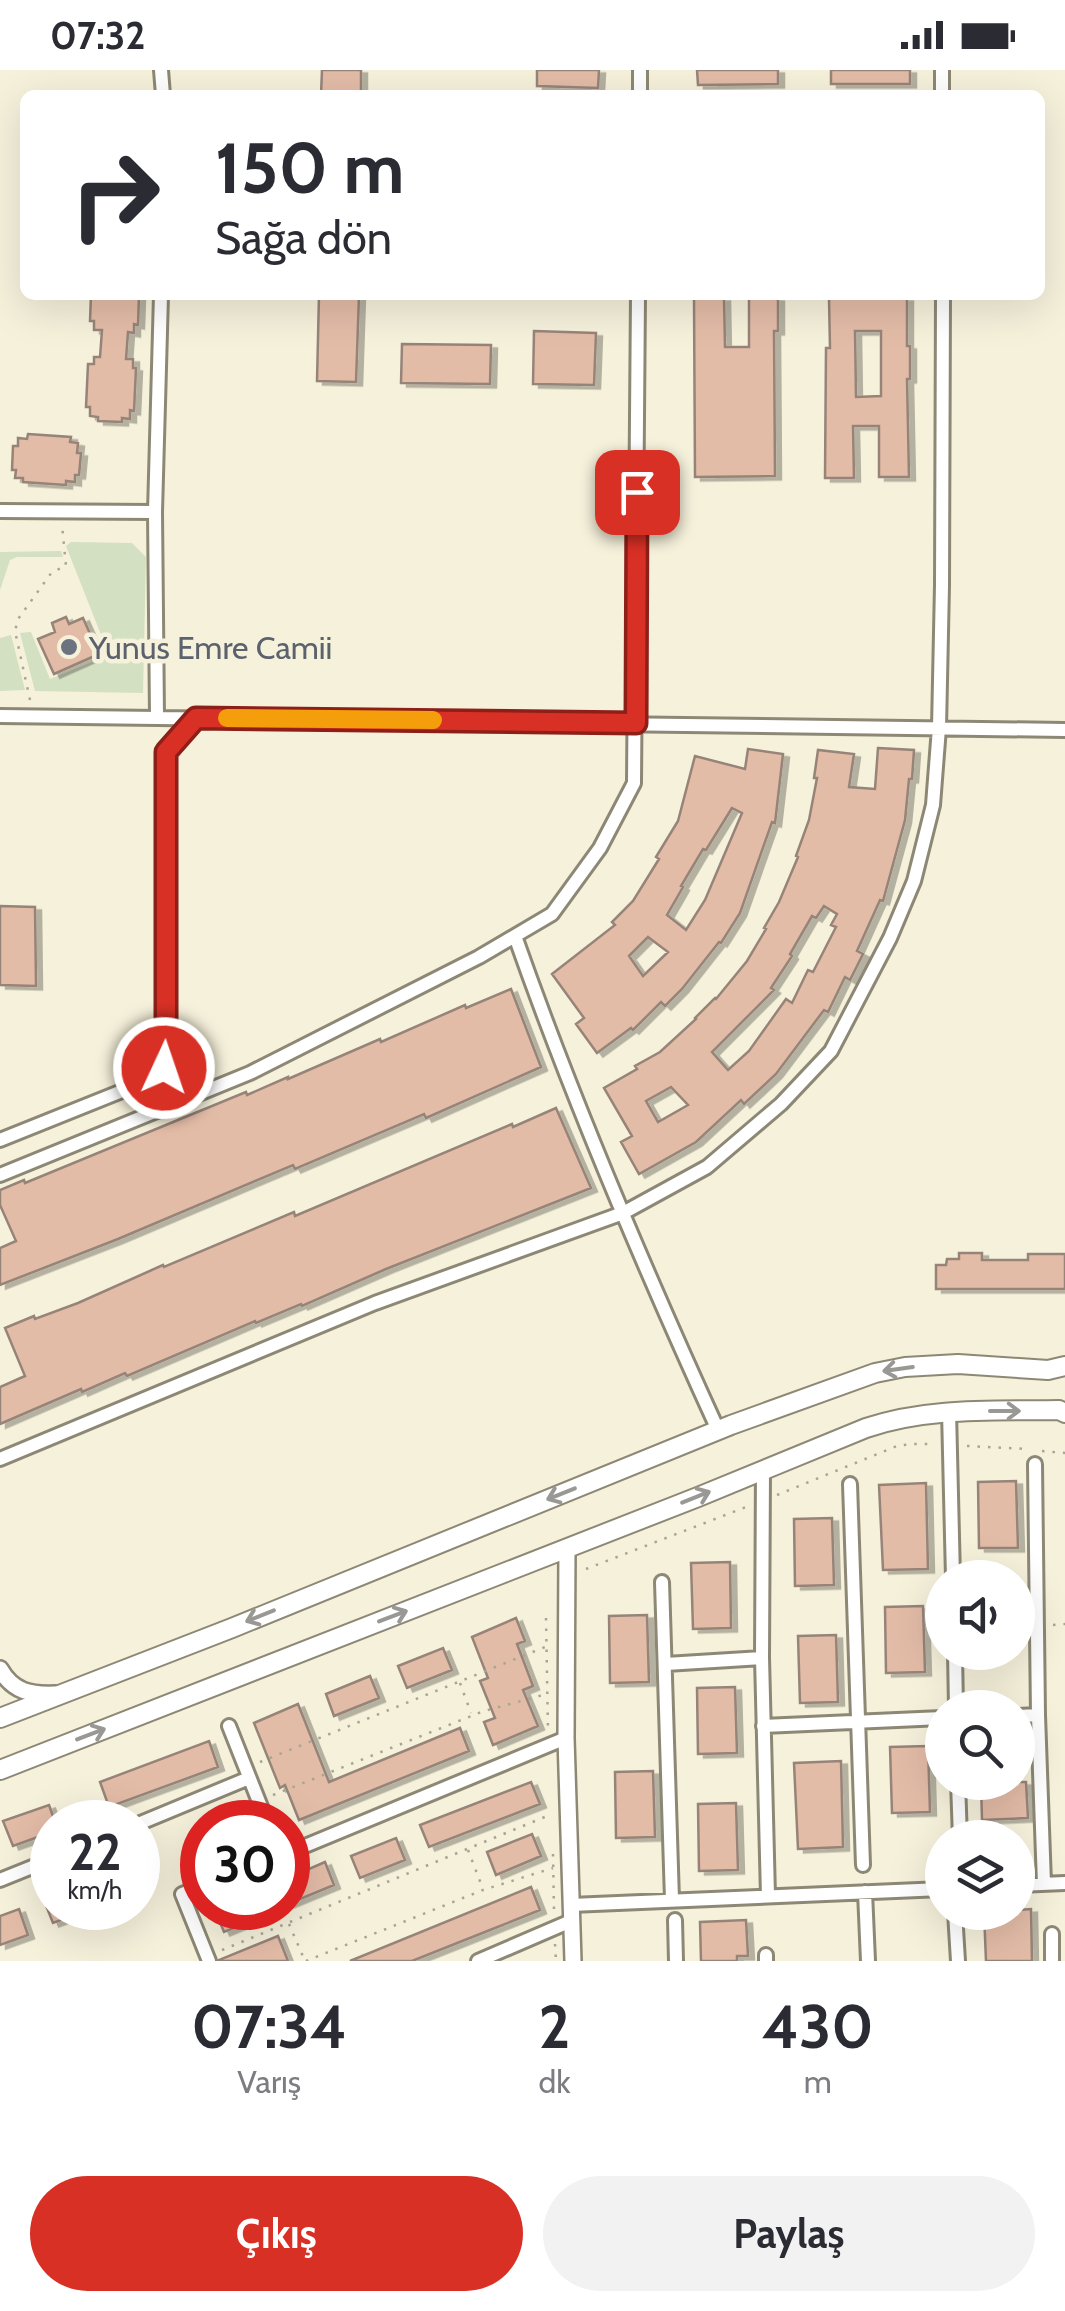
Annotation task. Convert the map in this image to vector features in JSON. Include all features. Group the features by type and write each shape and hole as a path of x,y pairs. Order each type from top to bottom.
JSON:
{"main road":[{"path":"0,1718 718,1430 874,1372 958,1364 1048,1370 1065,1366"},
{"path":"0,1770 892,1419 949,1411 1065,1412"}],"street":[{"path":"157,717 155,512 161,300"},
{"path":"0,1176 250,1073 480,957 552,914 600,848 634,782 638,300"},
{"path":"0,1459 374,1303 623,1213 707,1167 781,1104 831,1051 890,938 914,881 933,806 942,585 942,300"},
{"path":"0,511 155,512"},
{"path":"0,716 1065,730"},
{"path":"0,1140 152,1079 164,1068 166,752 196,718"},
{"path":"515,936 538,1004 652,1285 718,1430"},
{"path":"949,1411 953,1560"},
{"path":"1035,1464 1044,1884"},
{"path":"763,1470 762,1658 768,1896"},
{"path":"850,1484 863,1865"},
{"path":"568,1548 566,1738 573,1961"},
{"path":"662,1582 672,1900"},
{"path":"666,1664 762,1658"},
{"path":"0,1670 8,1683 31,1695 64,1693"},
{"path":"763,1726 925,1719"},
{"path":"229,1726 258,1800"},
{"path":"310,1843 566,1738"},
{"path":"160,1814 247,1773"},
{"path":"0,1880 30,1868"},
{"path":"1035,1884 1065,1883"},
{"path":"478,1961 571,1913 672,1900 925,1889"},
{"path":"865,1892 868,1961"},
{"path":"676,1920 676,1961"},
{"path":"196,1930 208,1959"},
{"path":"956,1930 958,1961"},
{"path":"1052,1934 1052,1961"}],"path":[{"path":"34,716 15,631 18,619 52,572 66,566 61,511"},
{"path":"586,1569 897,1446 951,1445 1065,1453"},
{"path":"546,1618 548,1746"},
{"path":"247,1773 547,1647"},
{"path":"459,1682 472,1715"},
{"path":"260,1800 472,1715 548,1694"},
{"path":"310,1913 552,1814"},
{"path":"467,1848 484,1890"},
{"path":"292,1930 306,1961 484,1890 553,1868"},
{"path":"208,1959 271,1930"}],"green space":[{"path":"71,542 132,543 146,557 143,693 35,691 20,633 31,632 50,679 109,655 66,546"},
{"path":"61,551 63,557 10,560 0,590 0,552"},
{"path":"11,635 25,690 0,691 0,638"}],"building":[{"path":"322,70 361,70 361,90 321,90"},
{"path":"537,70 599,70 598,88 537,86"},
{"path":"697,70 778,70 778,84 698,85"},
{"path":"831,70 910,70 910,84 831,84"},
{"path":"91,300 139,300 138,325 134,324 134,333 128,332 126,359 133,359 136,368 134,411 130,410 130,419 122,418 122,422 98,421 98,417 90,416 90,407 86,407 88,364 94,364 94,357 100,357 102,330 94,330 94,321 90,321"},
{"path":"319,300 359,300 356,382 317,381"},
{"path":"694,300 724,300 725,347 749,347 749,300 778,300 778,331 774,331 775,476 695,477"},
{"path":"829,300 907,300 909,477 879,477 879,426 853,426 854,478 825,478 826,348 830,348","holes":["855,331 881,331 881,396 856,397"]},
{"path":"534,331 596,333 594,385 533,384"},
{"path":"402,344 491,345 490,384 401,383"},
{"path":"28,434 71,437 70,442 78,443 77,453 81,453 75,482 66,481 66,485 15,478 13,446 18,446 18,438 27,439"},
{"name":"Yunus Emre Camii","path":"66,617 69,624 83,618 99,654 54,674 38,639 55,632 52,623"},
{"path":"878,748 914,750 905,820 883,901 880,900 857,951 863,954 850,980 845,977 828,1012 824,1010 776,1074 744,1104 741,1100 696,1142 639,1174 621,1142 632,1136 604,1088 660,1052 716,999 747,961 798,857 817,778 818,750 854,754 849,787 875,789","holes":["824,906 837,914 831,925 836,927 813,972 808,970 792,1003 786,999 749,1051 728,1070 712,1052 774,990 771,988 812,916 816,918","671,1087 688,1105 658,1122 646,1101"]},
{"path":"748,749 783,754 775,823 772,822 740,913 721,943 665,1006 661,1002 633,1030 597,1053 576,1024 584,1018 552,974 615,925 612,922 633,901 678,821 695,756 745,769","holes":["732,808 742,813 705,900 686,930 667,915 703,849 706,850","648,937 668,952 643,976 629,956"]},
{"path":"0,906 35,907 36,986 0,985"},
{"path":"511,989 541,1067 426,1118 424,1114 295,1169 293,1165 0,1285 0,1248 16,1241 0,1205 0,1190"},
{"path":"556,1108 591,1188 0,1424 0,1387 25,1376 5,1328 78,1303 163,1265 294,1212 295,1216"},
{"path":"959,1253 982,1253 982,1260 1028,1260 1028,1254 1065,1254 1065,1289 936,1289 936,1265 946,1265 947,1259 959,1259"},
{"path":"1016,1481 1018,1548 979,1548 978,1482"},
{"path":"926,1483 925,1569 883,1570 879,1485"},
{"path":"832,1518 834,1585 795,1586 794,1519"},
{"path":"730,1562 731,1628 693,1629 691,1563"},
{"path":"923,1606 925,1672 886,1673 885,1607"},
{"path":"647,1615 649,1682 610,1683 609,1616"},
{"path":"516,1618 525,1641 517,1644 533,1686 523,1690 538,1726 493,1745 484,1722 495,1718 480,1681 488,1678 472,1637"},
{"path":"836,1635 838,1702 800,1703 798,1636"},
{"path":"443,1648 452,1670 407,1688 398,1666"},
{"path":"370,1676 379,1698 334,1716 326,1694"},
{"path":"735,1687 737,1753 698,1754 697,1688"},
{"path":"298,1704 329,1782 460,1728 469,1751 310,1816 310,1800 291,1800 285,1785 280,1788 254,1723"},
{"path":"209,1741 218,1767 128,1800 106,1800 100,1782"},
{"path":"925,1746 925,1800 930,1800 930,1812 892,1813 890,1747"},
{"path":"841,1761 843,1847 798,1849 794,1763"},
{"path":"653,1771 655,1837 616,1838 615,1772"},
{"path":"531,1782 540,1804 429,1847 420,1825"},
{"path":"981,1800 1027,1800 1028,1818 982,1820"},
{"path":"736,1803 738,1870 699,1871 698,1804"},
{"path":"30,1812 30,1840 13,1846 3,1821"},
{"path":"532,1834 541,1856 496,1875 487,1852"},
{"path":"396,1838 405,1860 360,1878 351,1856"},
{"path":"325,1862 334,1885 310,1895 310,1868"},
{"path":"531,1887 540,1910 412,1961 350,1961"},
{"path":"19,1909 28,1935 0,1945 0,1916"},
{"path":"746,1920 748,1956 737,1956 737,1961 701,1961 700,1922"},
{"path":"985,1930 1031,1930 1032,1961 986,1961"},
{"path":"278,1936 288,1961 219,1961 219,1960"}],"slow traffic":[{"path":"227,718 433,720"}],"place":[{"name":"Yunus Emre Camii","path":"69,647"}],"route":[{"path":"164,1068 166,752 196,718 636,723 637,492"}]}
